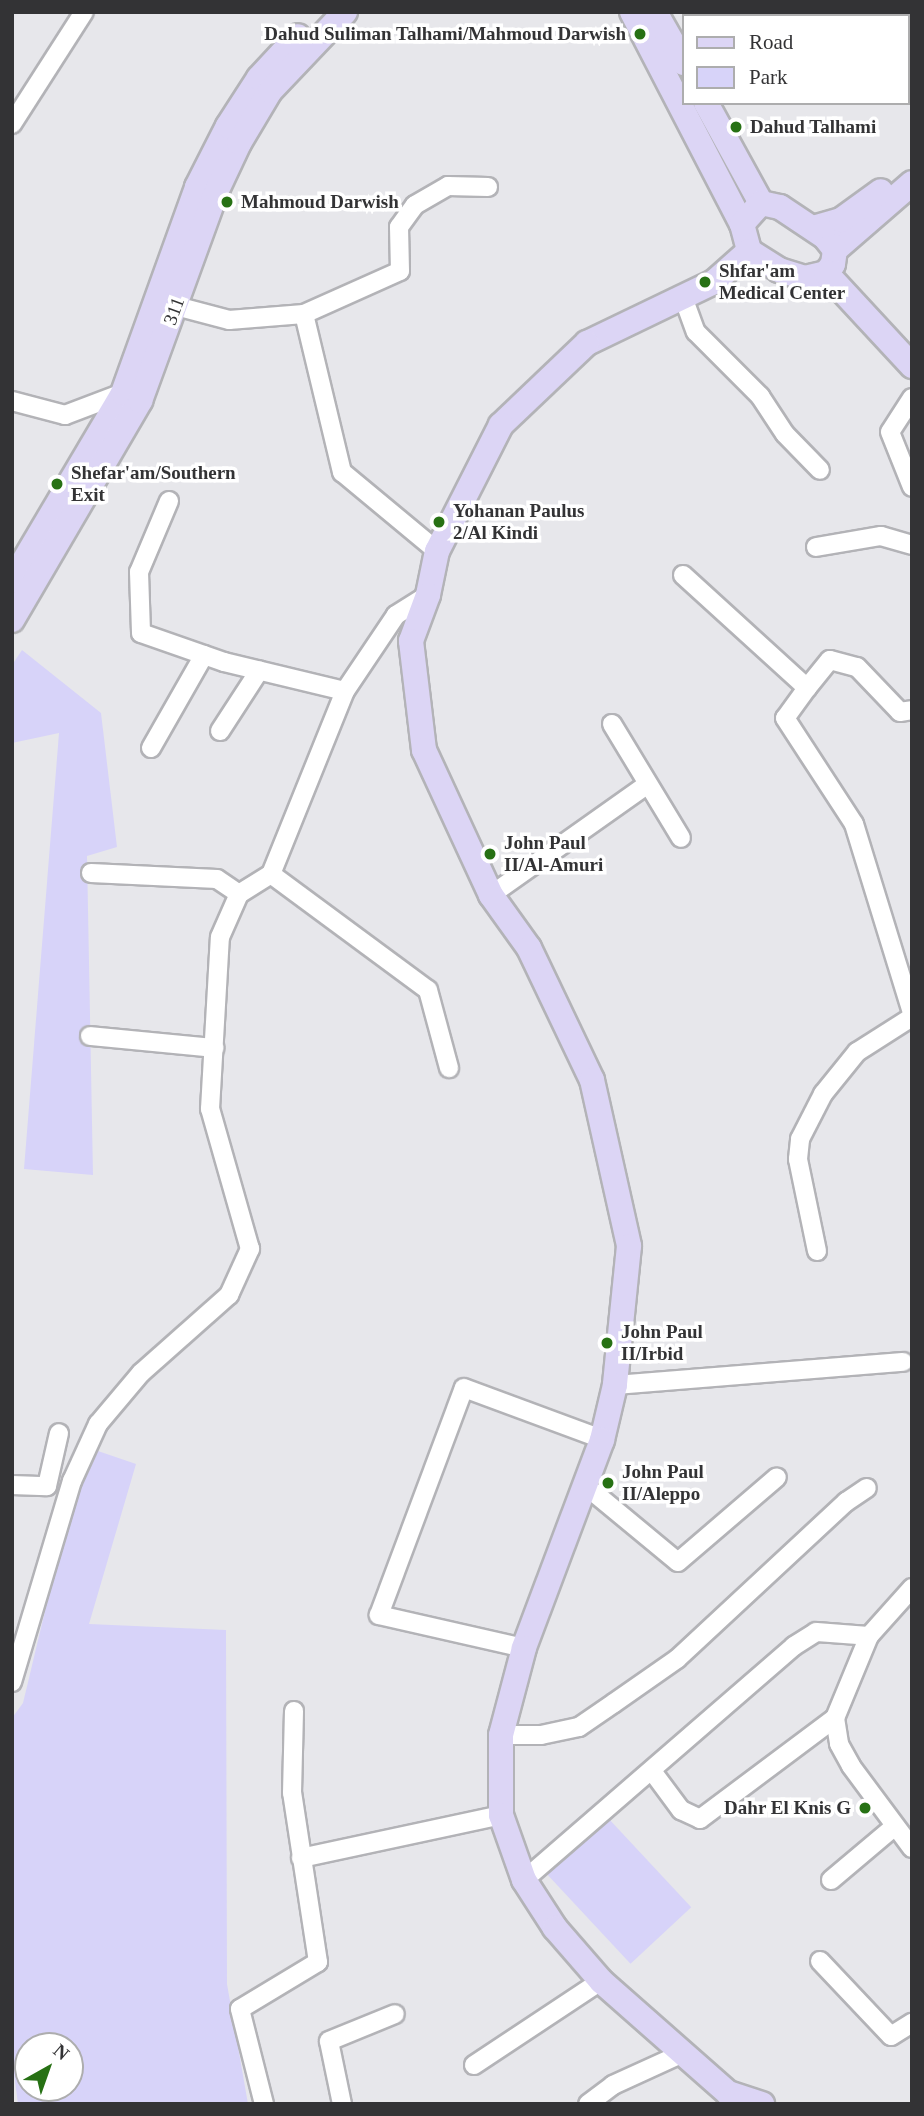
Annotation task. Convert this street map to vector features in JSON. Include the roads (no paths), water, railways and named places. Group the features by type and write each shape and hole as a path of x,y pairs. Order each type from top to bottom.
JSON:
{"street":[{"path":"12,124 84,12"},
{"name":"311","path":"12,582 123,393 197,187 228,126 259,78 325,12"},
{"name":"311","path":"15,610 140,401 217,190 239,143 270,91 345,12"},
{"path":"632,12 742,224 749,251 790,274 805,278 830,262 912,183"},
{"path":"655,12 682,59"},
{"path":"707,105 761,203 780,207 813,228 830,262 912,366"},
{"path":"813,228 841,220 912,167"},
{"path":"176,306 229,320 304,314 400,271 399,227 415,205 448,186 488,187"},
{"path":"742,224 761,203"},
{"path":"749,251 714,282 587,343 501,425 437,551 428,595 411,641 424,750 491,895 529,948 592,1080 629,1246 615,1385 603,1439 524,1648 501,1735 501,1815 524,1880 555,1928 601,1981 728,2092 762,2104"},
{"path":"684,297 696,332 760,396 785,434 820,470"},
{"path":"304,314 342,472 437,551"},
{"path":"12,401 65,415 123,393"},
{"path":"912,398 890,432 912,487"},
{"path":"169,501 139,572 141,633 259,671 345,691"},
{"path":"816,547 881,536 912,545"},
{"path":"683,575 807,688"},
{"path":"12,1682 72,1481 98,1424 141,1373 229,1295 250,1248 209,1109 220,937 239,894 271,874 345,691 396,615 428,595"},
{"path":"151,748 204,655"},
{"path":"817,1251 798,1159 800,1139 823,1094 857,1052 912,1014 854,824 785,718 830,660 857,667 900,712 912,710"},
{"path":"220,731 259,671"},
{"path":"612,724 681,838"},
{"path":"491,895 648,784"},
{"path":"91,873 216,879 239,894"},
{"path":"271,874 428,990 449,1068"},
{"path":"90,1036 214,1048"},
{"path":"615,1385 903,1362"},
{"path":"524,1648 379,1615 464,1388 603,1439"},
{"path":"12,1485 47,1486 60,1433"},
{"path":"586,1486 678,1562 777,1477"},
{"path":"501,1735 541,1735 579,1727 677,1659 846,1502 867,1489"},
{"path":"652,1771 681,1810 701,1819 835,1718 869,1636 912,1588"},
{"path":"524,1880 794,1646 816,1632 869,1636"},
{"path":"264,2104 240,2009 318,1962 292,1793 294,1711"},
{"path":"835,1718 839,1744 850,1766 912,1848"},
{"path":"301,1858 501,1815"},
{"path":"831,1880 894,1827"},
{"path":"820,1961 891,2036 912,2023"},
{"path":"474,2065 601,1981"},
{"path":"342,2104 329,2041 395,2014"},
{"path":"588,2104 613,2085 681,2053"}],"place":[{"name":"Dahud Suliman Talhami/Mahmoud Darwish","path":"640,34"},
{"name":"Dahud Talhami","path":"736,127"},
{"name":"Mahmoud Darwish","path":"227,202"},
{"name":"Shfar'am Medical Center","path":"705,282"},
{"name":"Shefar'am/Southern Exit","path":"57,484"},
{"name":"Yohanan Paulus 2/Al Kindi","path":"439,522"},
{"name":"John Paul II/Al-Amuri","path":"490,854"},
{"name":"John Paul II/Irbid","path":"607,1343"},
{"name":"John Paul II/Aleppo","path":"608,1483"},
{"name":"Dahr El Knis G","path":"865,1808"}]}
